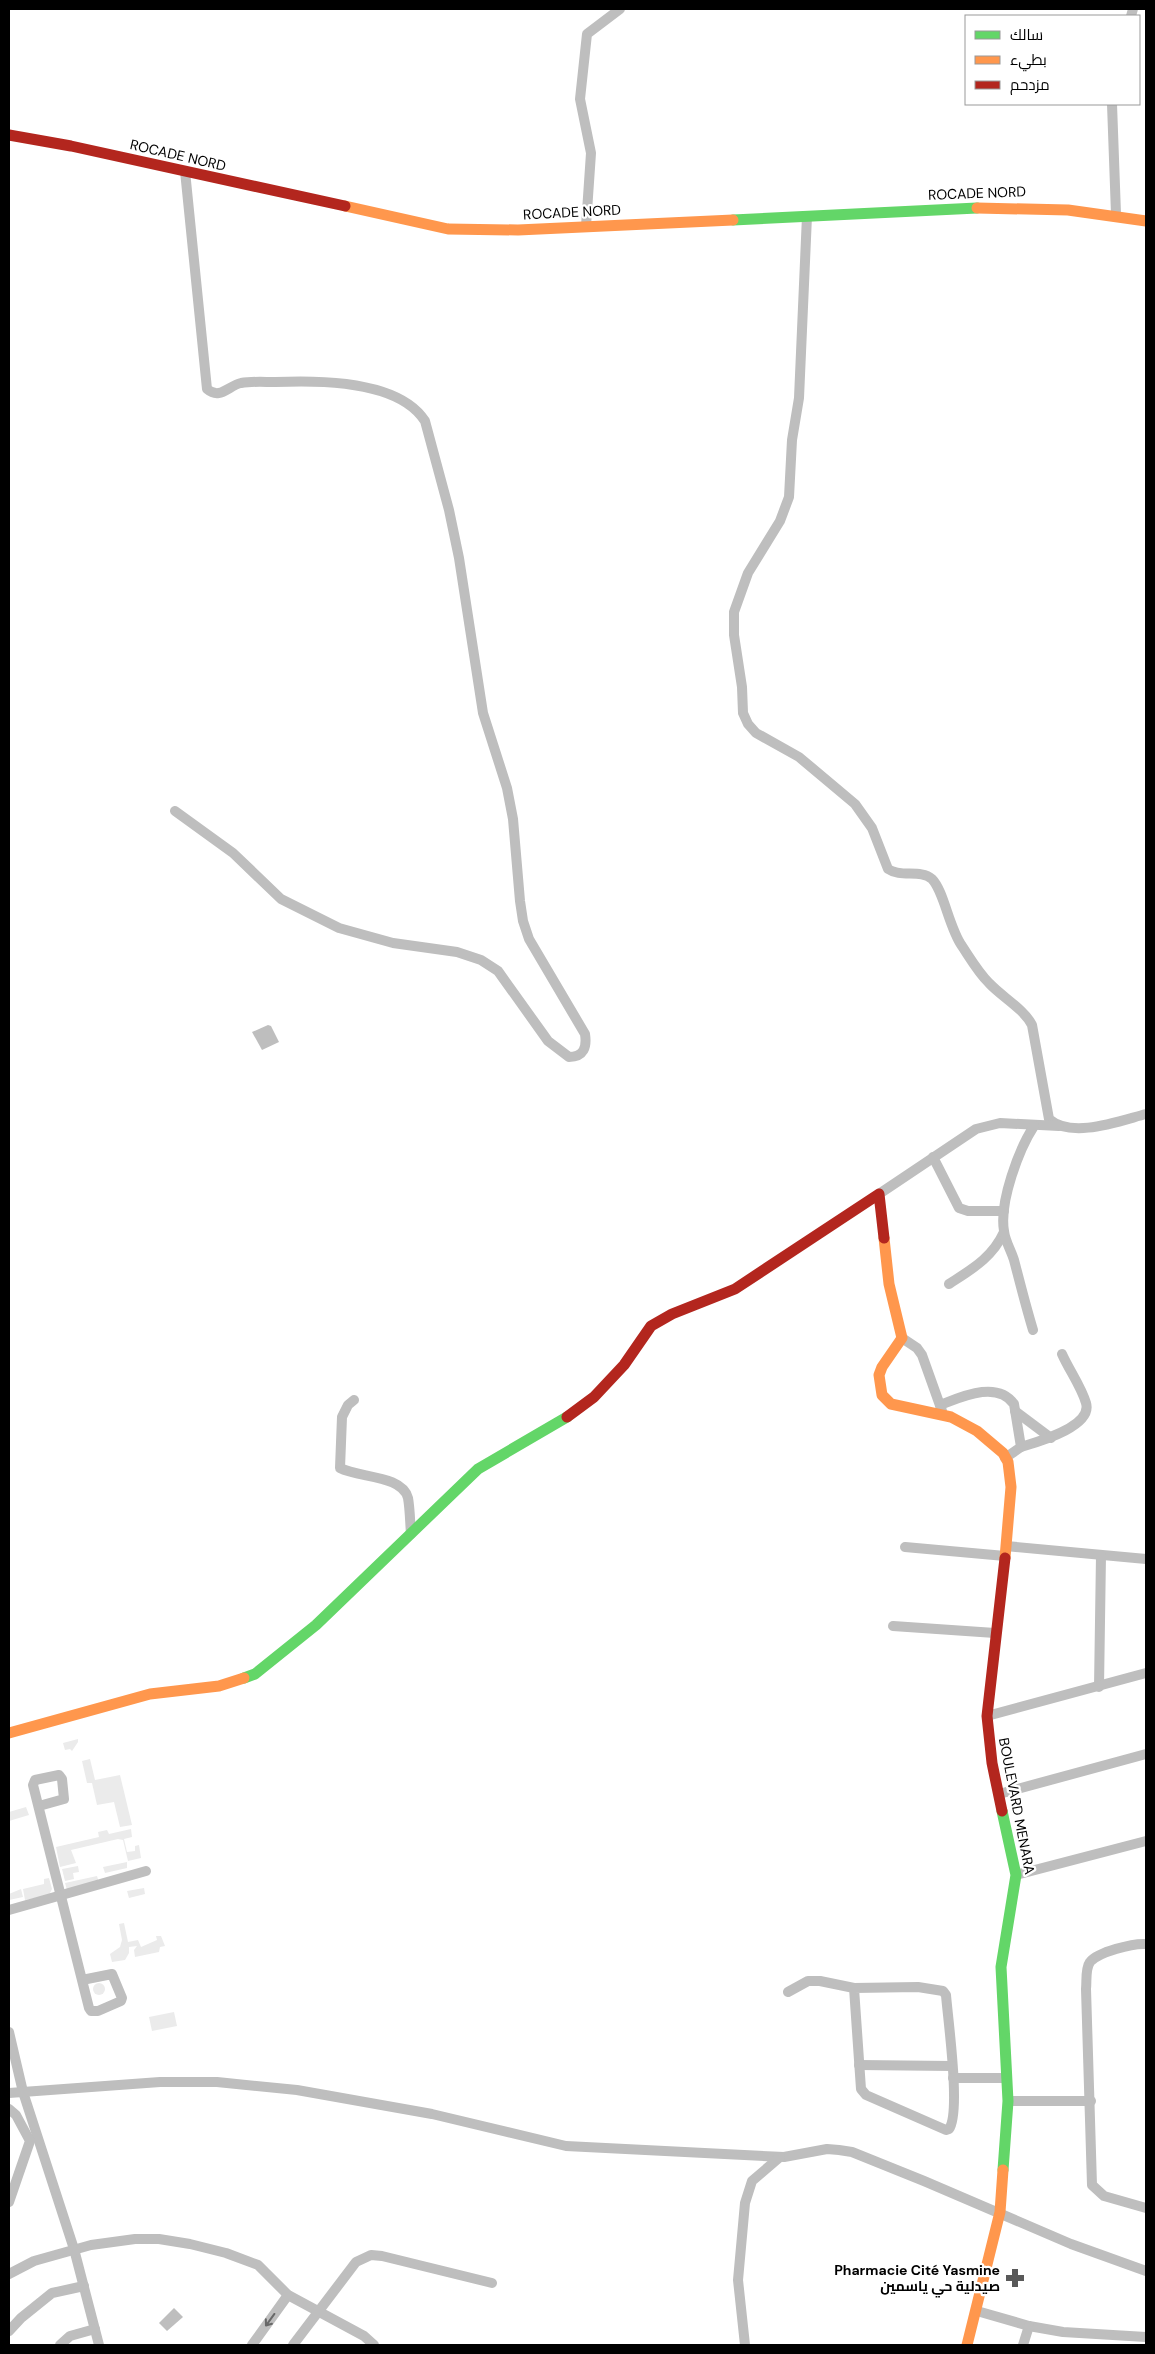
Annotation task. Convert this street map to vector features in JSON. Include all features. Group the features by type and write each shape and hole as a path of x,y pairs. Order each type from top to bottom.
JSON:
{"main road":[{"name":"ROCADE NORD","path":"9,135 71,146 448,230 490,231 990,207 1066,208 1116,214 1146,221"},
{"path":"9,1733 141,1696 219,1686 249,1677 278,1658 316,1625 478,1469 554,1425 594,1397 624,1365 651,1326 672,1314 735,1289 879,1194 889,1284 902,1338 882,1367 879,1375 882,1395 891,1404 897,1406 942,1410 976,1431 1005,1458"},
{"name":"BOULEVARD MENARA","path":"967,2345 1000,2212 1008,2101 1002,1957 1006,1926 1015,1893 1016,1875 988,1742 987,1716 1011,1488 1010,1474 1005,1458"}],"street":[{"path":"586,226 591,153 580,99 587,34 620,9"},
{"path":"1112,105 1116,214"},
{"path":"174,811 233,852 281,899 340,928 393,943 457,952 481,960 498,971 548,1041 569,1057 580,1055 584,1051 587,1044 585,1034 529,939 523,921 513,818 507,788 483,713 451,519 425,420 418,411 397,397 358,386 284,381 241,383 221,394 215,394 207,389 184,171"},
{"path":"807,216 800,398 792,448 789,497 780,521 748,573 734,612 734,635 742,687 743,713 748,724 756,733 800,757 855,804 872,828 888,869 904,874 924,875 933,881 939,891 955,936 978,971 1002,996 1030,1020 1049,1119 1058,1126"},
{"path":"879,1194 976,1129 988,1124 1015,1123 1034,1126 1058,1126 1072,1129 1146,1114"},
{"path":"1033,1330 1014,1259 1004,1232 1004,1211 1017,1162 1026,1138 1034,1126"},
{"path":"933,1157 959,1208 1004,1211"},
{"path":"949,1284 986,1259 1004,1232"},
{"path":"902,1338 922,1355 942,1410 970,1393 991,1393 1010,1399 1015,1411 1021,1448"},
{"path":"1005,1458 1021,1448 1051,1438 1077,1423 1086,1410 1087,1404 1062,1354"},
{"path":"354,1400 348,1405 342,1417 340,1468 362,1476 392,1482 400,1486 408,1499 411,1534"},
{"path":"1015,1411 1051,1438"},
{"path":"905,1547 1101,1555 1146,1559"},
{"path":"1100,1687 1101,1555"},
{"path":"893,1626 995,1632"},
{"path":"987,1716 1100,1687 1146,1673"},
{"path":"999,1794 1146,1754"},
{"path":"39,1806 82,1980"},
{"path":"1016,1875 1146,1841"},
{"path":"9,1910 146,1871"},
{"path":"1146,1944 1126,1947 1097,1956 1087,1968 1092,2186 1104,2196 1146,2208"},
{"path":"788,1992 808,1981 820,1981 854,1988 918,1987 943,1991 946,1995 953,2078 953,2121 949,2129 946,2130 866,2095 860,2086 854,1988"},
{"path":"9,2032 23,2092 74,2250 99,2345"},
{"path":"859,2065 952,2066"},
{"path":"953,2078 1007,2078"},
{"path":"9,2093 196,2081 266,2086 432,2114 566,2146 780,2157 827,2149 852,2152 1000,2212 1071,2244 1146,2271"},
{"path":"1008,2101 1091,2101"},
{"path":"9,2109 16,2115 30,2141 9,2202"},
{"path":"745,2345 738,2280 745,2204 752,2181 780,2157"},
{"path":"9,2274 34,2261 74,2250 135,2239 190,2244 226,2253 258,2266 288,2295 364,2336 374,2345"},
{"path":"293,2345 356,2262 371,2255 492,2284"},
{"path":"9,2331 21,2318 52,2293 84,2286"},
{"path":"252,2345 288,2295"},
{"path":"977,2310 1029,2326 1100,2340 1146,2337"},
{"path":"1023,2345 1029,2326"},
{"path":"60,2345 70,2336 95,2329"}],"shaded area":[{"path":"268,1025 271,1026 279,1042 262,1050 252,1032"},
{"path":"78,1739 72,1751 70,1749 65,1750 63,1743"},
{"path":"90,1759 95,1780 120,1775 132,1825 120,1827 114,1802 97,1805 92,1783 87,1783 82,1761"},
{"path":"26,1807 29,1815 9,1821 9,1812"},
{"path":"131,1829 132,1837 124,1839 127,1852 135,1851 135,1846 139,1845 141,1858 128,1861 123,1840 118,1839 71,1850 76,1863 60,1867 56,1847 99,1837 98,1832 107,1830 109,1834"},
{"path":"127,1862 127,1868 105,1873 103,1867"},
{"path":"78,1866 79,1872 73,1873 74,1879 65,1881 62,1869"},
{"path":"97,1876 99,1883 67,1890 65,1883"},
{"path":"49,1878 52,1889 49,1895 25,1900 23,1889 44,1884 44,1879"},
{"path":"144,1888 145,1894 129,1898 127,1891"},
{"path":"21,1889 23,1897 9,1900 9,1894"},
{"path":"124,1923 128,1942 138,1940 141,1947 157,1940 156,1936 161,1936 165,1946 160,1947 159,1952 135,1957 134,1950 137,1946 129,1947 129,1953 125,1960 112,1962 110,1954 120,1947 122,1940 119,1924"},
{"path":"97,1983 101,1983 105,1989 101,1995 97,1995 93,1991 93,1987"},
{"path":"174,2012 177,2026 152,2031 149,2017"},
{"path":"174,2308 183,2317 167,2331 159,2323"}],"traffic: fast":[{"path":"733,220 977,208"},
{"path":"244,1678 255,1674 316,1625 478,1469 567,1417"},
{"path":"1002,1811 1016,1875 1001,1967 1008,2101 1003,2170"}],"traffic: slow":[{"path":"345,206 448,229 518,230 733,220"},
{"path":"977,208 1068,210 1146,221"},
{"path":"884,1238 889,1284 902,1338 882,1367 879,1375 882,1395 891,1404 951,1417 977,1431 1003,1453 1008,1462 1011,1487 1005,1558"},
{"path":"9,1733 150,1694 219,1686 244,1678"},
{"path":"967,2345 1000,2212 1003,2170"}],"traffic: jam":[{"path":"9,135 71,146 345,206"},
{"path":"567,1417 594,1397 624,1365 651,1326 672,1314 735,1289 879,1194 884,1238"},
{"path":"1002,1811 992,1763 987,1716 1005,1558"}],"place":[{"name":"Pharmacie Cité Yasmine صيدلية حي ياسمين","path":"1015,2278"}]}
